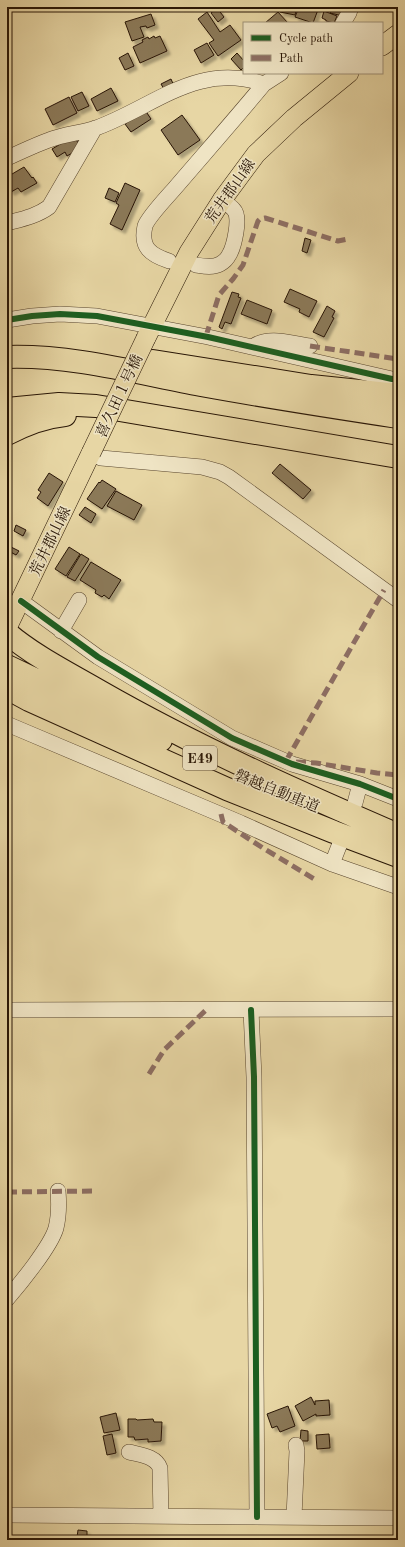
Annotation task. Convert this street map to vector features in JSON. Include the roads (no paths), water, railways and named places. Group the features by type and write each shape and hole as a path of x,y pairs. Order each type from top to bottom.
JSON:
{"highway":[{"path":"7,343 32,343 68,346 268,380 398,395"},
{"path":"7,357 42,357 87,363 200,385 398,417"},
{"path":"7,370 46,364 87,363"},
{"path":"7,397 64,393 151,401 398,444"},
{"path":"287,399 398,408"},
{"path":"7,408 37,405 78,404 118,408 398,457"},
{"path":"7,434 39,420 73,414 114,413 180,419"},
{"path":"336,446 398,462"},
{"path":"7,633 20,643 87,684 186,739 398,836"},
{"name":"磐越自動車道","path":"7,666 126,725 235,774 336,815 398,836"},
{"name":"磐越自動車道","path":"7,690 227,789 398,856"}],"main road":[{"path":"383,45 398,34"},
{"name":"荒井郡山線","path":"149,332 189,252 222,200 256,154 294,118 348,74"},
{"name":"喜久田１号橋","path":"92,453 149,332"},
{"name":"荒井郡山線","path":"7,628 92,453"}],"street":[{"path":"344,22 351,7"},
{"path":"169,261 155,257 148,250 144,235 146,225 165,200 264,84 279,74"},
{"path":"7,158 49,140 96,128 169,93 194,83 214,78 231,77 253,80 264,84"},
{"path":"7,223 33,216 50,207 96,128"},
{"path":"196,265 208,267 218,265 230,255 234,240 237,217 234,210 222,200"},
{"path":"7,320 32,316 79,314 97,316 149,332 208,337 392,379 398,379"},
{"path":"253,347 264,341 280,341 310,346"},
{"path":"92,453 101,458 202,467 220,472 398,600"},
{"path":"61,631 79,600"},
{"path":"18,606 61,631 131,678 232,738 292,764 360,784 398,799"},
{"path":"7,724 241,823 332,864 398,887"},
{"path":"355,803 360,784"},
{"path":"332,864 339,846"},
{"path":"7,1010 398,1010"},
{"path":"251,1010 254,1077 257,1517"},
{"path":"7,1299 20,1284 46,1247 56,1229 59,1209 58,1191"},
{"path":"294,1517 296,1445"},
{"path":"129,1452 155,1459 159,1463 161,1516"},
{"path":"7,1514 398,1518"}]}
